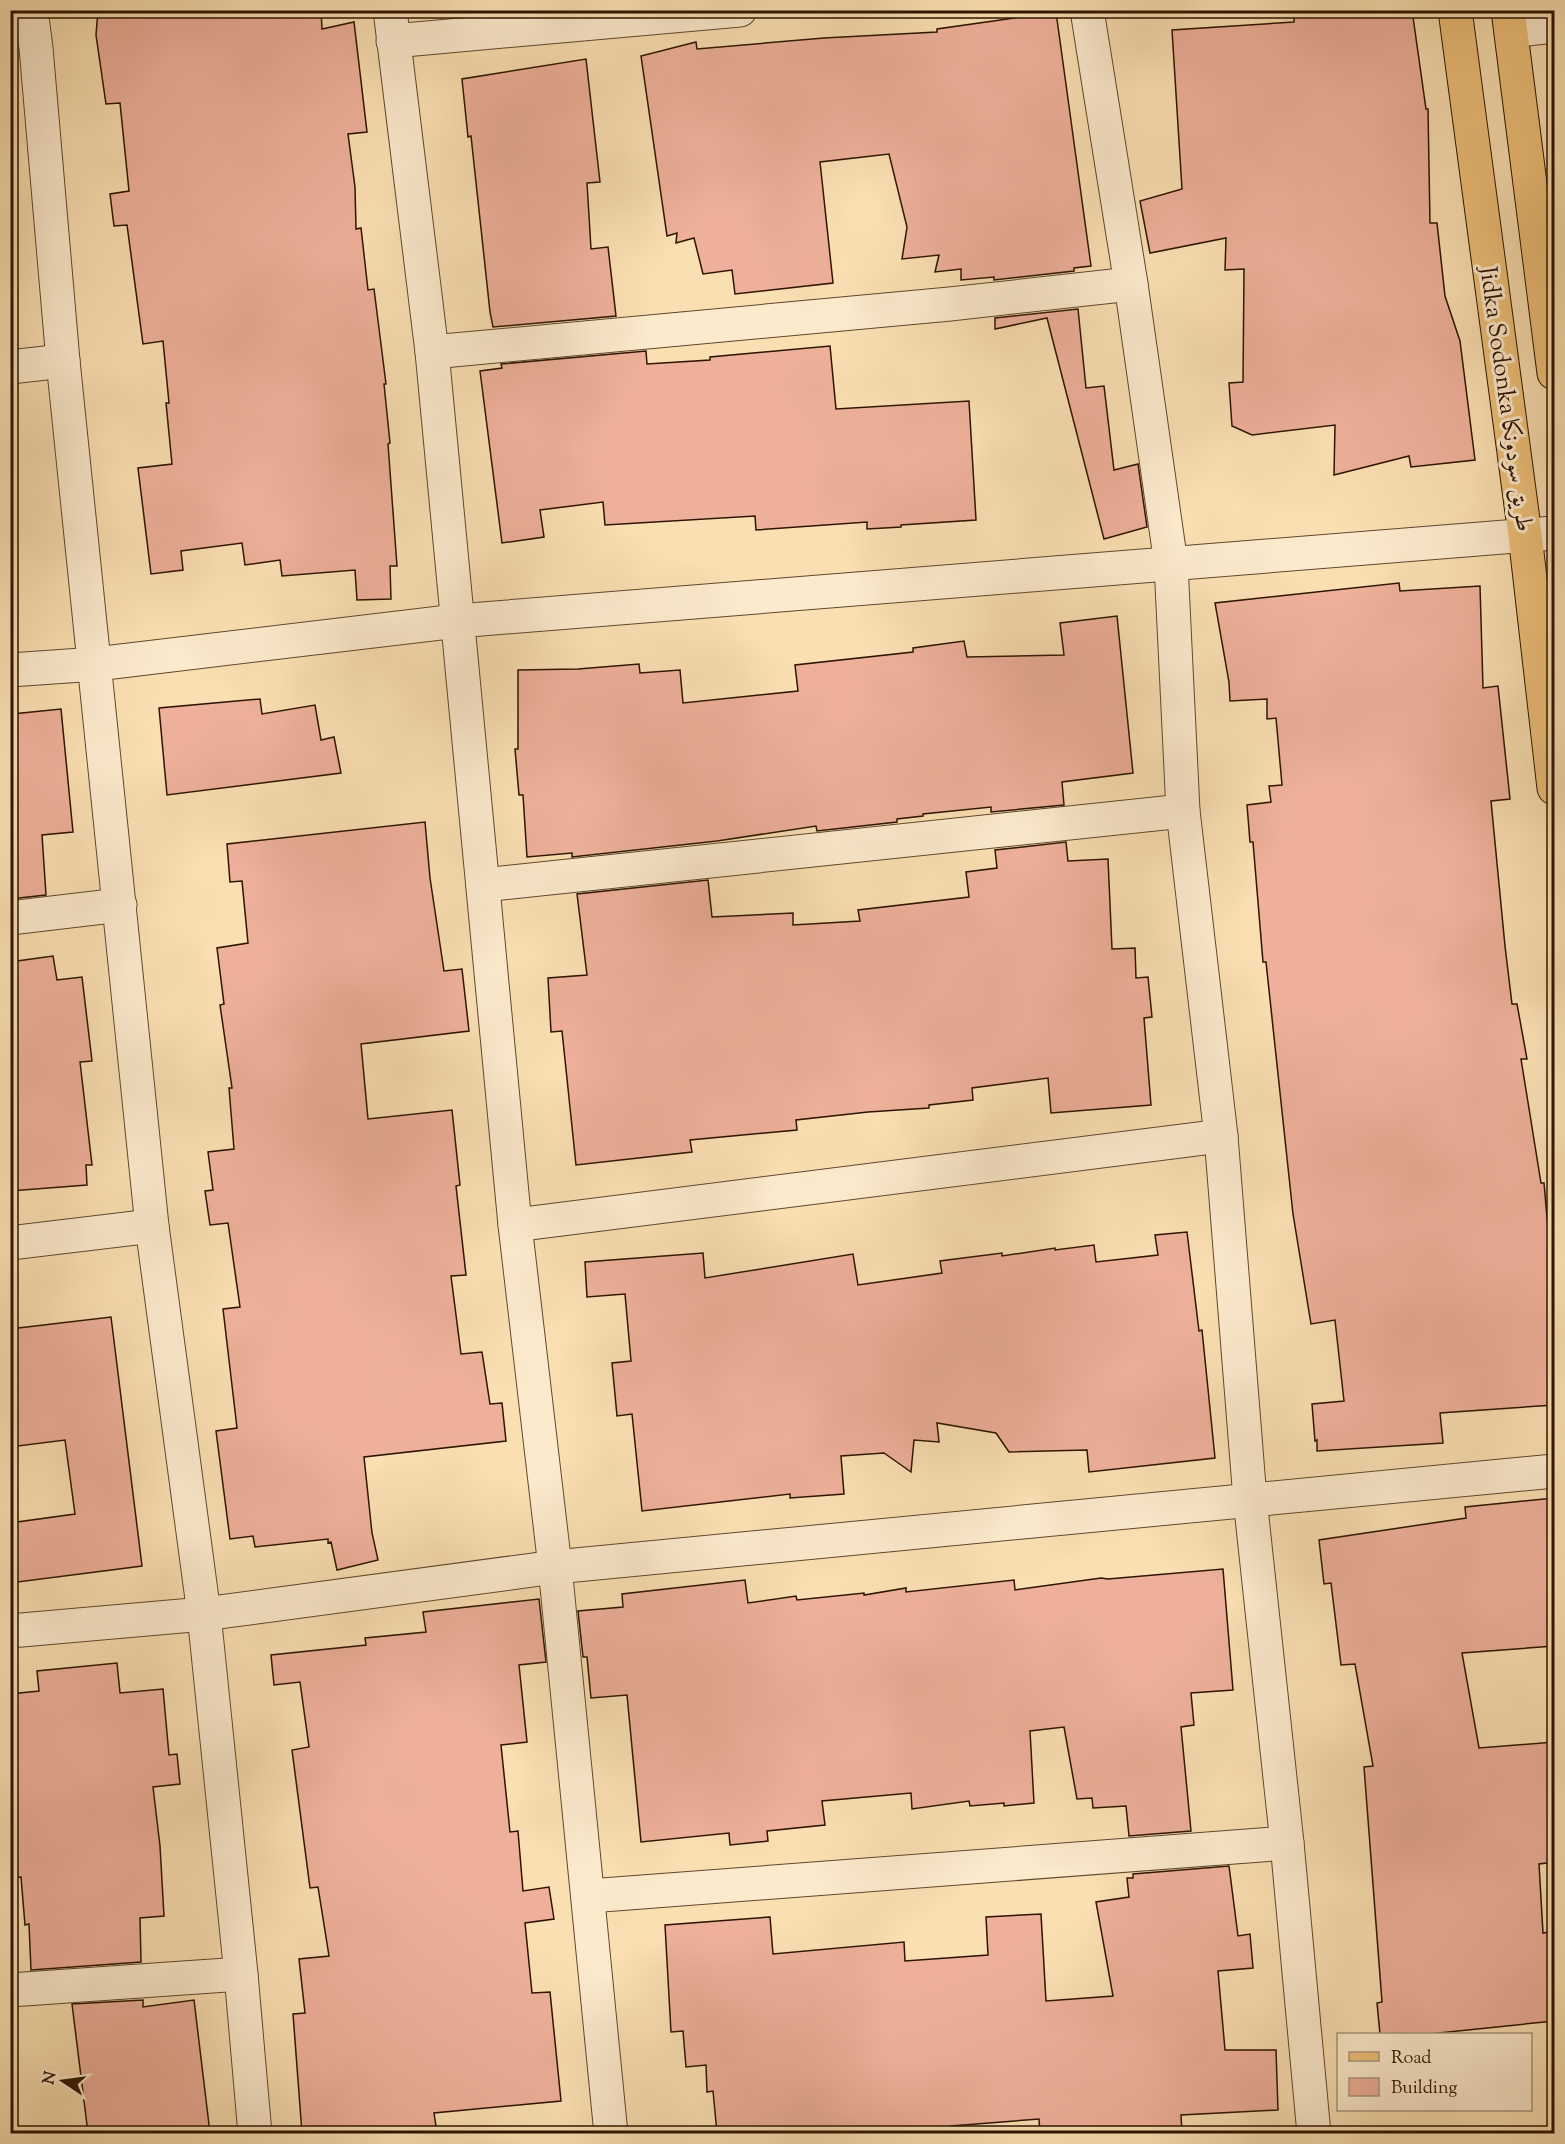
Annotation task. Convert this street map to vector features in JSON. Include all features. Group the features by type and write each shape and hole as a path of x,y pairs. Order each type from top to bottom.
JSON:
{"main road":[{"name":"Jidka Sodonka طريق سودونكا","path":"1455,10 1540,534 1554,788"},
{"path":"1510,21 1548,274 1554,373"}],"street":[{"path":"31,10 23,49 63,361 96,664 152,1226 204,1614 255,2133"},
{"path":"611,2133 555,1567 515,1225 432,352 392,26 740,10"},
{"path":"1087,10 1131,284 1171,564 1183,811 1221,1136 1250,1499 1287,1843 1314,2133"},
{"path":"1510,21 1554,26"},
{"path":"432,352 950,304 1131,284"},
{"path":"10,367 63,361"},
{"path":"10,670 96,664 457,621 1540,534"},
{"path":"483,885 1183,811"},
{"path":"10,918 120,905"},
{"path":"515,1225 1221,1136"},
{"path":"10,1243 152,1226"},
{"path":"10,1631 204,1614 555,1567 1554,1471"},
{"path":"589,1896 1287,1843"},
{"path":"10,1990 241,1974"}],"building":[{"path":"98,10 321,10 322,29 354,22 367,132 348,134 355,187 356,229 361,228 368,290 374,289 386,384 384,384 397,566 390,566 391,599 357,600 355,570 282,576 280,560 245,565 242,543 181,551 183,570 151,574 138,468 172,464 166,403 169,403 163,341 143,344 127,225 114,226 110,194 129,191 120,103 106,104 96,35"},
{"path":"1294,10 1412,10 1426,109 1428,109 1430,223 1437,223 1445,296 1460,341 1475,460 1411,467 1409,456 1334,475 1335,425 1252,435 1232,426 1229,383 1243,382 1244,269 1225,270 1226,238 1150,253 1140,201 1182,189 1172,30 1294,22"},
{"path":"1056,12 1091,266 1074,268 1074,271 994,280 994,277 961,280 961,269 935,272 939,255 902,259 907,227 889,154 820,162 833,283 735,294 732,270 703,274 694,238 676,243 677,233 667,236 641,56 696,42 697,49 824,38 937,32 937,29"},
{"path":"586,59 600,182 587,183 591,249 608,247 616,316 493,327 471,136 468,137 462,79"},
{"path":"1078,309 1086,388 1104,386 1114,470 1138,464 1147,527 1104,539 1047,318 995,329 995,318"},
{"path":"830,346 836,409 969,401 976,520 867,529 867,522 756,530 755,516 605,525 603,502 540,510 544,537 502,543 480,371 502,368 501,364 646,351 647,364 710,360 710,357"},
{"path":"1399,583 1400,591 1480,586 1483,688 1498,686 1510,799 1491,801 1512,1004 1517,1004 1527,1059 1521,1059 1541,1183 1544,1183 1554,1298 1554,1405 1440,1413 1443,1443 1317,1451 1312,1404 1344,1401 1335,1320 1311,1324 1293,1214 1266,962 1263,962 1253,842 1250,842 1247,805 1271,802 1269,786 1282,785 1276,718 1267,719 1267,699 1230,701 1229,682 1215,603"},
{"path":"1117,616 1133,773 1062,782 1064,805 991,812 991,807 923,814 923,816 897,819 897,822 817,831 816,826 717,841 572,857 572,853 527,857 523,795 519,795 515,749 518,749 518,670 578,669 639,664 640,673 680,670 683,703 798,691 795,665 913,652 913,648 964,641 967,657 1064,655 1060,623"},
{"path":"260,699 262,714 315,705 321,740 334,737 341,773 167,795 159,708"},
{"path":"61,709 73,832 42,835 46,895 10,899 12,714"},
{"path":"425,822 430,878 444,971 462,969 469,1031 361,1044 368,1119 452,1110 460,1185 456,1186 466,1275 451,1276 461,1354 482,1352 490,1404 502,1403 506,1441 364,1457 372,1533 378,1560 337,1570 331,1542 328,1543 328,1539 255,1547 253,1536 230,1539 216,1431 237,1428 223,1309 240,1307 228,1223 210,1225 205,1191 213,1190 208,1152 234,1149 229,1088 232,1088 220,1005 224,1004 217,948 248,943 242,881 230,882 227,844"},
{"path":"1066,842 1068,861 1108,859 1112,949 1135,948 1136,978 1148,977 1152,1017 1144,1018 1151,1105 1051,1113 1048,1078 972,1088 973,1100 929,1105 929,1108 796,1120 797,1130 690,1140 692,1152 576,1165 562,1031 551,1032 548,978 587,975 577,894 708,880 712,917 793,913 793,925 860,921 858,910 969,897 966,872 997,868 995,850"},
{"path":"53,956 57,980 82,977 92,1061 80,1062 92,1165 86,1165 87,1185 10,1191 10,962"},
{"path":"1187,1232 1199,1331 1202,1330 1215,1458 1089,1472 1087,1450 1009,1452 996,1433 937,1423 939,1442 914,1440 911,1472 884,1453 841,1456 844,1494 790,1498 790,1494 642,1511 632,1414 617,1416 612,1363 631,1361 625,1294 587,1297 585,1262 703,1253 705,1278 853,1254 858,1285 942,1273 940,1261 1002,1253 1002,1256 1094,1245 1096,1262 1158,1255 1155,1235"},
{"path":"111,1317 142,1566 10,1583 10,1523 75,1514 65,1440 10,1447 10,1329"},
{"path":"1554,1498 1554,1646 1462,1653 1479,1748 1554,1742 1554,1862 1539,1864 1543,1933 1554,1931 1554,2021 1439,2033 1380,2033 1377,2003 1382,2002 1364,1767 1373,1766 1355,1664 1341,1665 1331,1583 1324,1584 1319,1540 1466,1518 1465,1507"},
{"path":"1223,1569 1233,1690 1191,1693 1194,1725 1181,1727 1191,1831 1129,1836 1126,1806 1093,1808 1092,1798 1077,1799 1064,1727 1030,1731 1034,1803 970,1806 969,1801 912,1809 911,1793 822,1801 825,1825 767,1831 768,1841 730,1845 729,1833 641,1842 627,1695 591,1698 587,1657 583,1657 578,1611 623,1607 622,1594 745,1580 748,1603 796,1596 797,1600 864,1593 864,1595 906,1588 906,1592 1014,1580 1015,1590 1101,1578"},
{"path":"539,1599 546,1662 519,1665 527,1742 501,1745 510,1832 518,1831 523,1891 549,1887 554,1919 525,1923 532,1993 550,1992 561,2101 434,2113 437,2133 302,2133 293,2014 305,2013 299,1959 329,1956 318,1887 310,1888 292,1750 309,1747 300,1682 274,1685 271,1655 366,1645 365,1638 426,1632 423,1612"},
{"path":"117,1663 120,1693 163,1689 169,1755 177,1754 180,1784 153,1787 160,1846 164,1916 140,1918 141,1962 31,1970 29,1924 25,1925 21,1877 10,1878 10,1694 39,1691 37,1671"},
{"path":"1229,1866 1238,1936 1250,1934 1253,1968 1218,1971 1225,2050 1276,2050 1278,2110 1181,2115 1182,2133 1040,2133 1039,2119 951,2126 952,2133 717,2133 713,2091 707,2092 706,2065 686,2067 683,2031 671,2032 665,1925 770,1917 773,1954 904,1942 905,1961 988,1955 986,1917 1041,1914 1046,2001 1113,1996 1096,1902 1129,1897 1127,1878 1133,1878 1133,1874"},
{"path":"143,2000 143,2007 194,2000 210,2133 88,2133 72,2004"}]}
